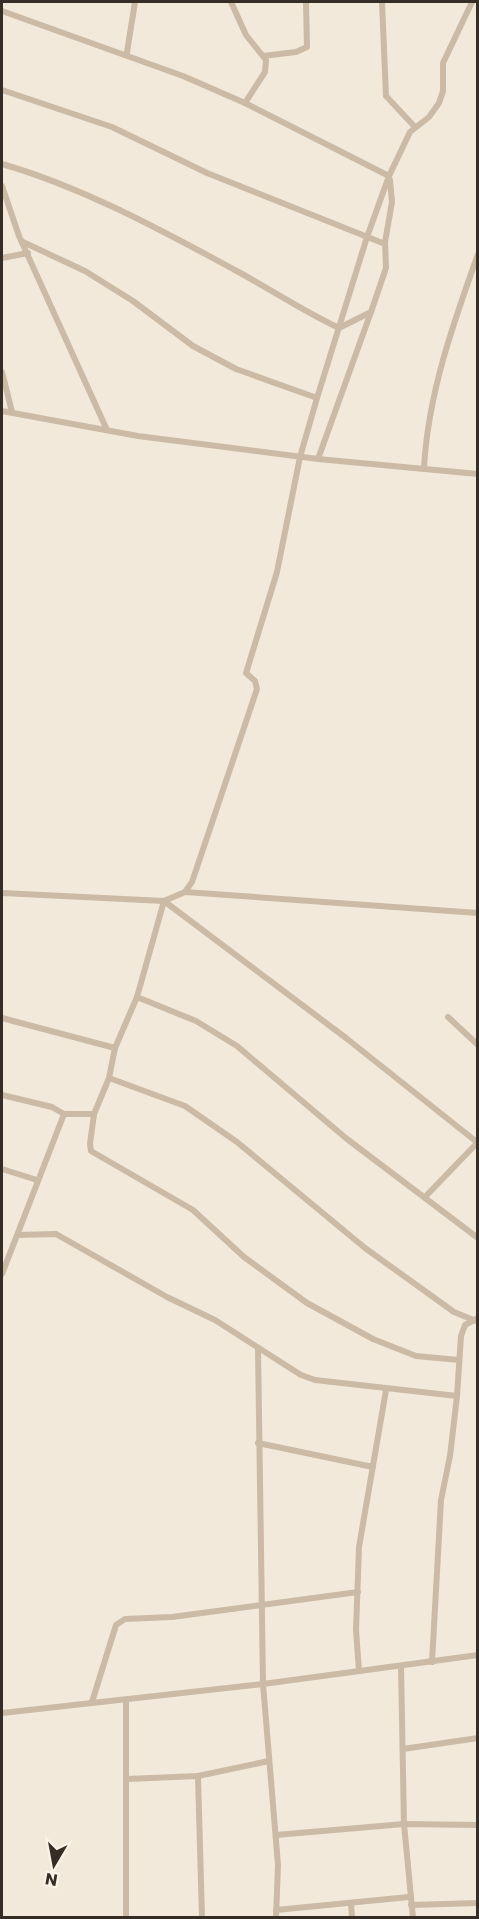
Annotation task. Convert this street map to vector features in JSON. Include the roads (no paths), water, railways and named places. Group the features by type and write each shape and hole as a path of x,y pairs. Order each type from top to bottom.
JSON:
{"street":[{"path":"128,52 135,2"},
{"path":"231,2 246,35 263,56 265,72 245,103"},
{"path":"263,56 296,52 307,47 306,2"},
{"path":"382,2 386,96 414,126"},
{"path":"2,893 164,902 185,892 192,882 257,689 255,681 246,673 277,572 300,457 367,237 389,176 414,126 429,117 439,104 443,91 443,63 472,2"},
{"path":"2,11 134,57 245,103 389,176"},
{"path":"2,90 112,127 207,173 385,244"},
{"path":"2,164 64,185 101,202 234,270 339,328"},
{"path":"318,459 386,268 385,244 392,202 389,176"},
{"path":"2,186 23,242 107,430"},
{"path":"23,242 86,271 133,301 193,346 236,369 317,398"},
{"path":"2,258 28,253"},
{"path":"424,468 425,440 436,381 477,258"},
{"path":"339,328 371,312"},
{"path":"2,372 12,412"},
{"path":"2,411 107,430 300,457 477,474"},
{"path":"185,892 477,913"},
{"path":"164,902 137,997 115,1048 109,1078 94,1114 91,1151 193,1210 244,1257 307,1303 373,1339 416,1356 459,1360"},
{"path":"164,902 346,1038 477,1143 425,1197"},
{"path":"137,997 196,1021 237,1046 347,1139 477,1238"},
{"path":"448,1017 476,1041"},
{"path":"2,1018 115,1048"},
{"path":"109,1078 185,1106 237,1142 365,1248 454,1312 477,1320"},
{"path":"2,1095 52,1107 64,1114 94,1114"},
{"path":"2,1274 5,1250 18,1234 64,1114"},
{"path":"2,1169 37,1180"},
{"path":"18,1234 56,1234 167,1297 215,1320 308,1378 386,1390 457,1396"},
{"path":"432,1662 441,1500 450,1456 459,1360 465,1325 477,1320"},
{"path":"258,1348 262,1684 276,1835 276,1914 410,1897"},
{"path":"359,1671 359,1547 386,1390"},
{"path":"258,1443 373,1467"},
{"path":"92,1702 116,1625 125,1619 172,1617 358,1592"},
{"path":"2,1713 262,1684 477,1654"},
{"path":"401,1666 405,1824 413,1917"},
{"path":"126,1700 126,1917"},
{"path":"403,1749 477,1738"},
{"path":"127,1779 198,1776 269,1761"},
{"path":"198,1776 201,1917"},
{"path":"276,1835 405,1824 477,1825"},
{"path":"351,1903 352,1917"},
{"path":"411,1905 477,1903"}]}
